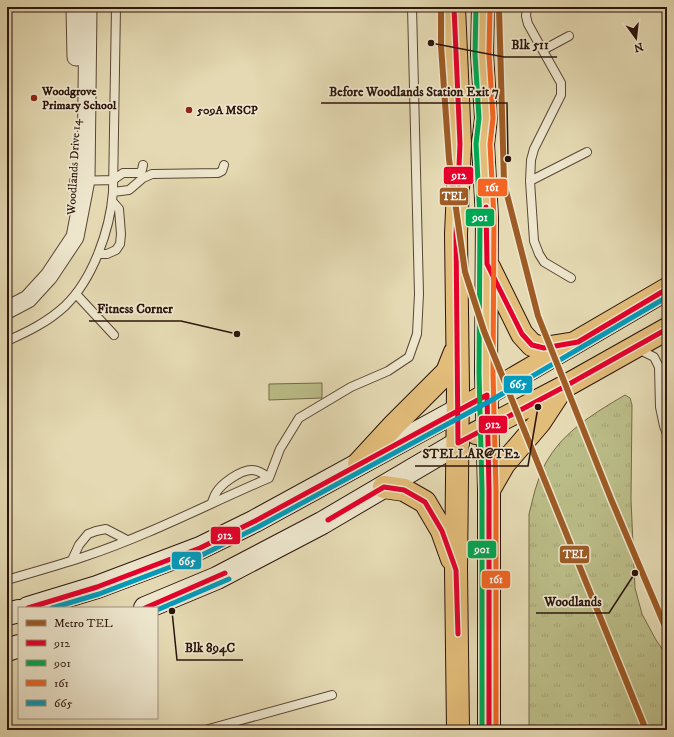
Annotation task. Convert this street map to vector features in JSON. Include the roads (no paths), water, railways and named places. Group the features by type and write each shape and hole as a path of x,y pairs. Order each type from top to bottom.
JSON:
{"main road":[{"path":"454,7 460,144 456,234 458,410 456,570 458,730"},
{"path":"483,7 482,54 486,118 483,144 487,218 487,427 490,490 489,730"},
{"path":"487,264 522,334 532,345 544,348 578,342"},
{"path":"31,607 97,588 200,548 262,517 487,395 667,290"},
{"path":"147,607 216,578 322,523 458,443 562,388 667,329"},
{"path":"359,464 394,425 447,372 457,347"},
{"path":"490,490 504,464 540,422 562,388"},
{"path":"384,487 404,490 425,502 442,531 456,570"},
{"path":"7,614 18,611"},
{"path":"7,650 18,646"}],"street":[{"name":"Woodlands Drive 14","path":"7,300 28,288 45,272 60,251 69,232 80,181 76,133 75,7"},
{"name":"Woodlands Drive 14","path":"7,310 28,298 49,276 63,258 75,237 80,181 88,7"}],"lane":[{"path":"7,341 36,328 64,307 76,294 98,254 106,232 112,202 113,180 116,7"},
{"path":"7,580 72,560 164,526 212,502 269,478 280,449 298,418 351,387 388,371 409,357 417,334 419,294 412,7"},
{"path":"527,7 526,16 528,24 561,83 561,95 534,149 531,160 530,181 534,241 544,262 571,278"},
{"path":"543,50 569,36"},
{"path":"530,181 586,152"},
{"path":"80,181 113,180 123,173 139,173 142,170 143,165"},
{"path":"112,192 129,190 148,175 218,173 222,171 224,165"},
{"path":"98,254 107,254 116,250 120,244 121,234 119,209 112,202"},
{"path":"76,294 114,335"},
{"path":"635,347 654,357 659,367 660,407 667,434"},
{"path":"212,502 216,493 225,482 240,473 252,470 262,473 269,478"},
{"path":"72,560 78,545 88,534 96,531 106,529 127,540"},
{"path":"205,730 332,695"}],"metro line":[{"name":"TEL","path":"441,7 441,46 449,159 465,272 484,331 646,730"},
{"name":"TEL","path":"499,7 504,183 538,316 611,499 667,631"}],"place":[{"name":"Blk 511","path":"431,43"},
{"name":"Woodgrove Primary School","path":"34,98"},
{"name":"509A MSCP","path":"189,110"},
{"name":"Before Woodlands Station Exit 7","path":"508,159"},
{"name":"Fitness Corner","path":"237,334"},
{"name":"STELLAR@TE2","path":"538,407"},
{"name":"Woodlands","path":"635,573"},
{"name":"Blk 894C","path":"172,611"}]}
